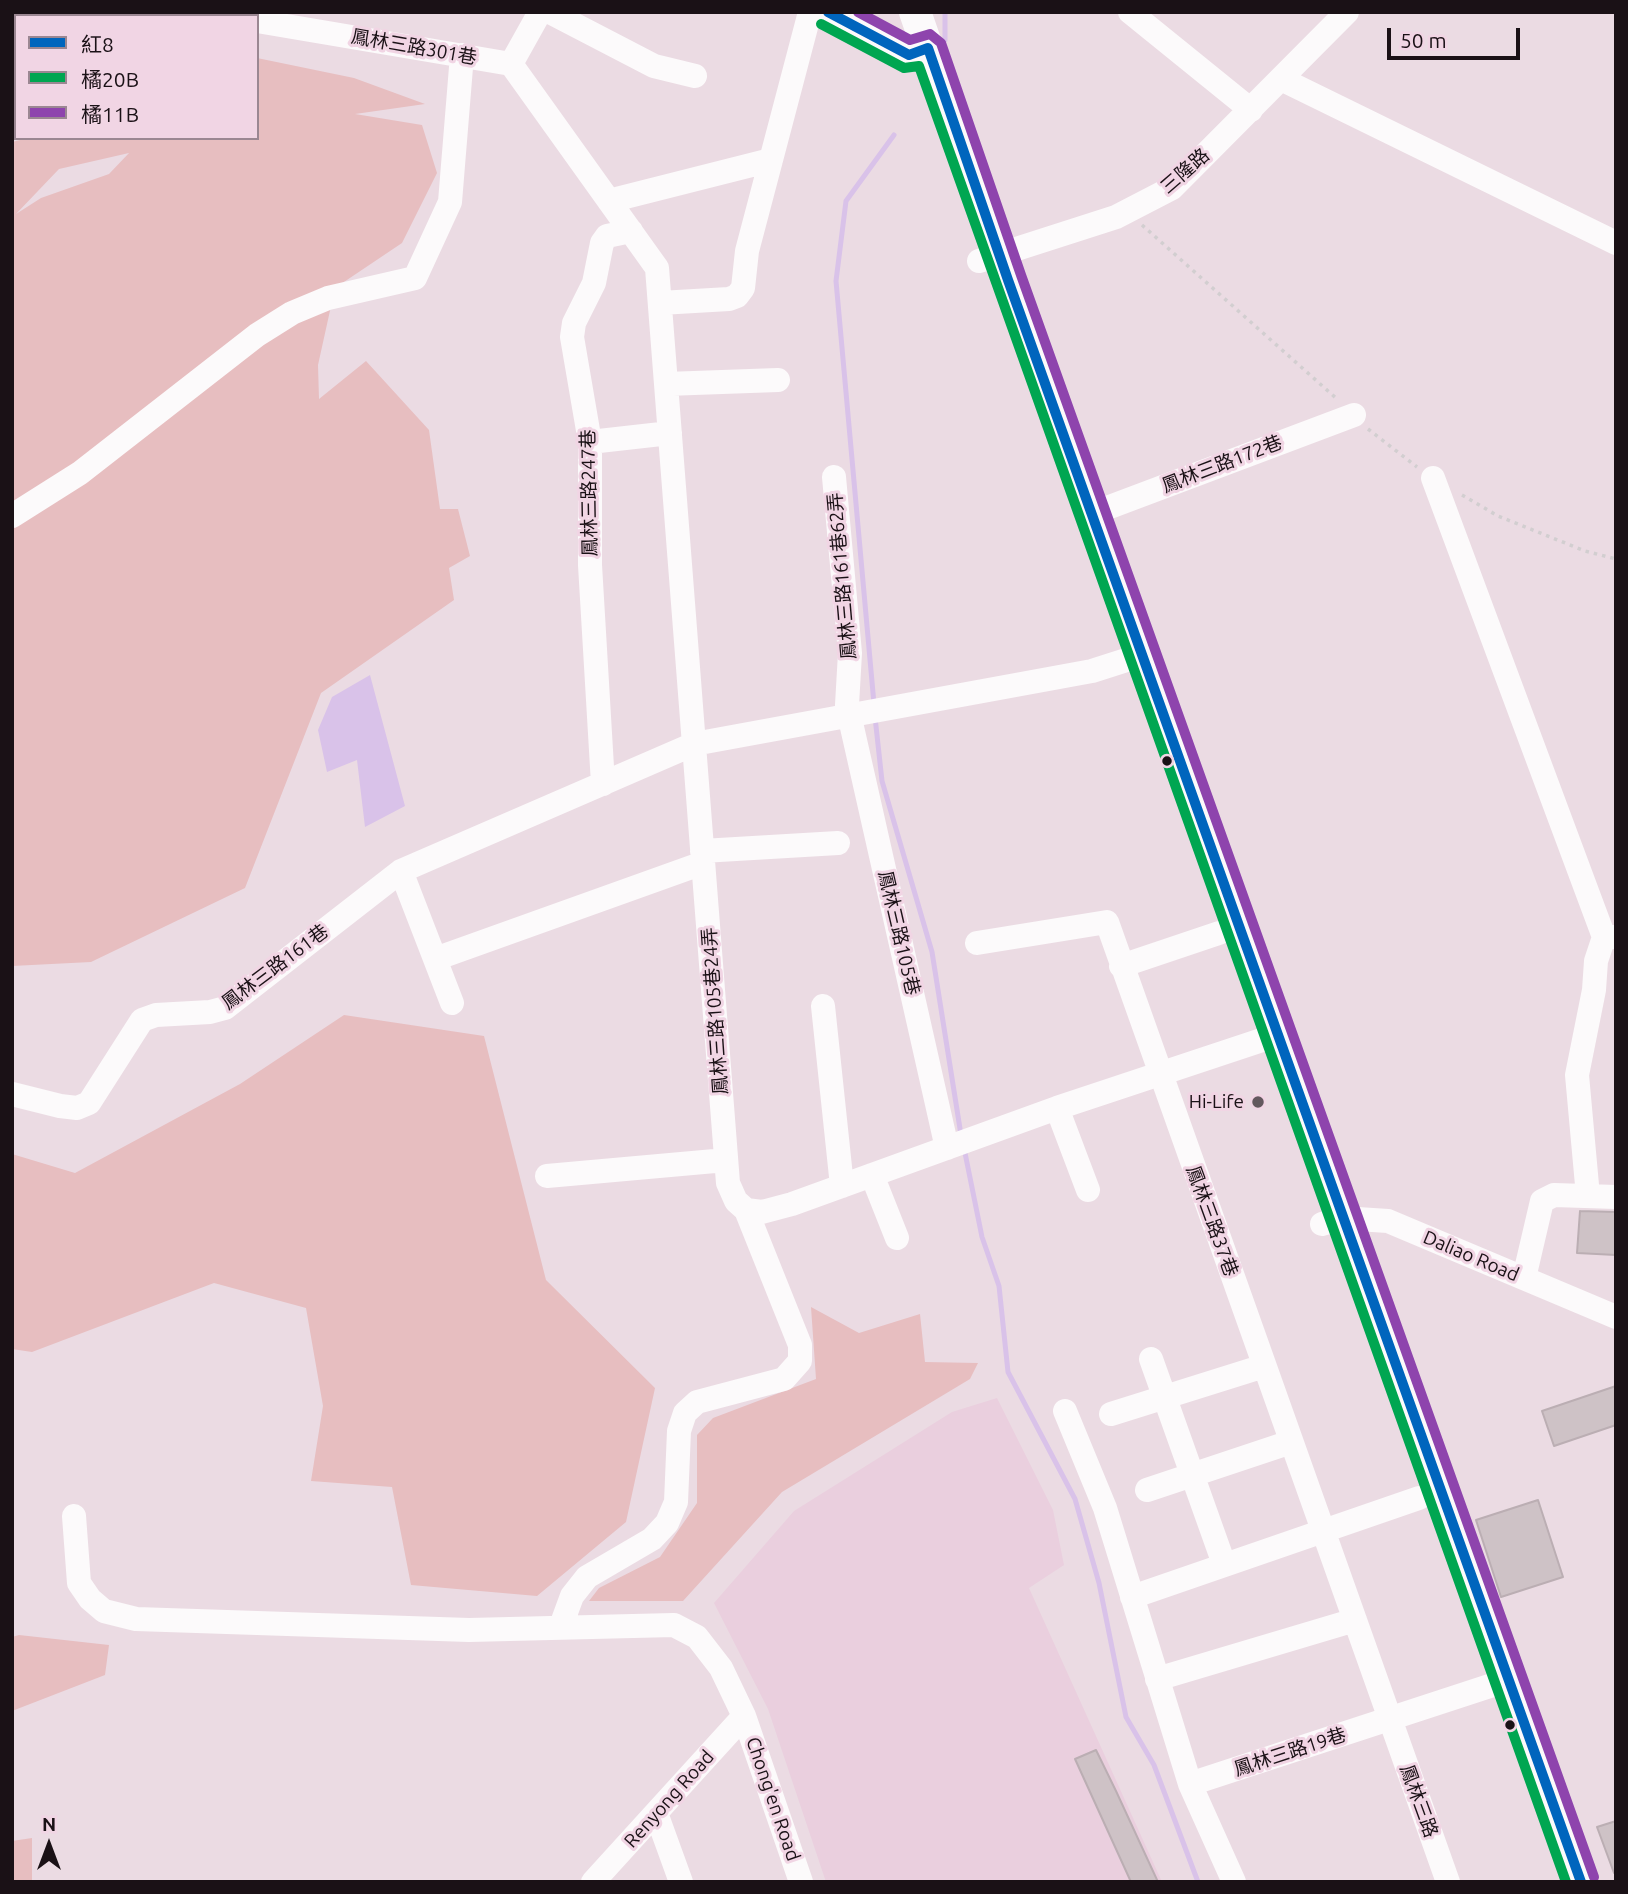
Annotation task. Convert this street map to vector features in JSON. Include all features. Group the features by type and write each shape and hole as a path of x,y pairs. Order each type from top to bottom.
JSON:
{"main road":[{"path":"894,12 919,51"},
{"path":"915,12 919,51 989,258 1498,1684 1558,1882"},
{"path":"989,258 1091,514 1132,658 1219,933 1267,1039"},
{"path":"1332,1221 1419,1498 1581,1882"}],"street":[{"path":"540,12 511,64 657,268 703,857"},
{"path":"550,12 654,66 695,76"},
{"path":"660,303 737,296 743,288 747,251 810,12"},
{"path":"828,12 919,51"},
{"path":"1130,12 1251,110"},
{"name":"三隆路","path":"989,258 1116,217 1172,188 1347,12"},
{"name":"鳳林三路301巷","path":"259,22 323,22 511,64"},
{"path":"12,516 80,472 257,335 292,313 328,298 415,278 450,202 462,55"},
{"path":"1281,79 1616,243"},
{"path":"609,201 771,159"},
{"name":"鳳林三路247巷","path":"603,784 590,565 590,442 587,407 572,350 574,323 594,283 602,243 607,236 631,231"},
{"path":"666,384 778,380"},
{"name":"鳳林三路172巷","path":"1091,514 1354,415"},
{"path":"590,442 670,433"},
{"name":"鳳林三路161巷62弄","path":"834,477 850,653 847,705 854,717"},
{"path":"1433,478 1610,937 1596,961 1594,990 1577,1075 1588,1196"},
{"name":"鳳林三路161巷","path":"12,1094 77,1108 89,1102 142,1020 168,1013 210,1012 225,1008 401,871 694,744 854,717 1092,671 1132,658"},
{"name":"鳳林三路105巷","path":"854,717 958,1144"},
{"path":"435,959 703,857 838,843"},
{"name":"鳳林三路105巷24弄","path":"561,1626 572,1596 587,1577 652,1539 667,1523 676,1502 679,1431 685,1413 697,1402 783,1379 800,1361 800,1345 746,1210 737,1201 728,1183 703,857"},
{"path":"401,871 452,1003"},
{"path":"977,943 1107,922 1161,1076"},
{"path":"1121,967 1219,933"},
{"path":"823,1006 842,1186"},
{"path":"746,1210 762,1212 842,1186 1057,1108 1267,1039"},
{"name":"鳳林三路37巷","path":"1161,1076 1323,1533"},
{"path":"1057,1108 1088,1190"},
{"path":"547,1176 726,1160"},
{"path":"872,1175 897,1238"},
{"path":"1524,1278 1542,1201 1554,1195 1616,1197"},
{"name":"Daliao Road","path":"1332,1221 1388,1220 1616,1317"},
{"path":"1151,1359 1224,1564"},
{"path":"1111,1414 1164,1395 1264,1366"},
{"path":"1065,1411 1105,1508 1190,1783 1234,1882"},
{"path":"1147,1490 1291,1442"},
{"path":"1132,1597 1419,1498"},
{"name":"Chong'en Road","path":"74,1516 79,1583 90,1599 104,1611 136,1619 469,1630 674,1625 697,1637 721,1668 744,1716 801,1882"},
{"path":"1323,1533 1390,1720"},
{"path":"1157,1679 1355,1620"},
{"name":"鳳林三路19巷","path":"1190,1783 1498,1684"},
{"name":"Renyong Road","path":"593,1882 744,1716"},
{"name":"鳳林三路","path":"1390,1720 1446,1881"},
{"path":"656,1813 681,1882"}],"shaded area":[{"path":"259,58 354,78 425,104 355,114 422,125 437,173 402,243 335,288 318,365 319,399 366,361 429,430 440,509 458,509 470,556 449,568 454,600 321,693 245,888 91,962 12,966 12,142 259,140","holes":["129,153 109,174 41,198 16,214 59,169"]},
{"path":"370,675 405,806 365,827 357,760 327,772 318,730 332,697"},
{"path":"344,1015 484,1036 546,1280 655,1388 626,1522 537,1596 411,1585 392,1487 311,1481 323,1406 306,1308 214,1283 32,1352 12,1349 12,1154 75,1173 240,1084"},
{"path":"811,1307 859,1333 920,1314 925,1362 978,1363 970,1379 782,1492 683,1601 589,1601 599,1588 660,1557 697,1503 697,1435 713,1418 816,1379"},
{"path":"997,1398 1053,1510 1064,1565 1029,1588 1162,1882 826,1882 768,1709 714,1603 794,1511 952,1412"},
{"path":"19,1635 109,1645 105,1675 12,1711 12,1637"},
{"path":"32,1838 32,1882 12,1882 12,1841"}],"building":[{"path":"1580,1211 1616,1212 1616,1255 1577,1253"},
{"path":"1616,1386 1616,1425 1554,1446 1542,1411"},
{"path":"1538,1500 1563,1577 1501,1597 1476,1520"},
{"path":"1096,1750 1158,1882 1131,1882 1075,1759"},
{"path":"1616,1821 1616,1873 1614,1873 1597,1827"}],"waterway":[{"path":"945,12 945,40"},
{"path":"874,704 836,281 846,201 894,135"},
{"path":"875,717 882,781 932,952 961,1135"},
{"path":"964,1148 982,1237 999,1286 1008,1372 1075,1499 1099,1583 1126,1717 1154,1765 1198,1882"}],"transit line":[{"name":"紅8","path":"828,12 909,55 928,48 1008,280 1581,1882"},
{"name":"橘11B","path":"858,12 910,40 930,34 941,43 1021,275 1594,1877"},
{"name":"橘20B","path":"821,24 904,68 919,66 1566,1882"}],"place":[{"name":"Hi-Life","path":"1258,1102"}]}
